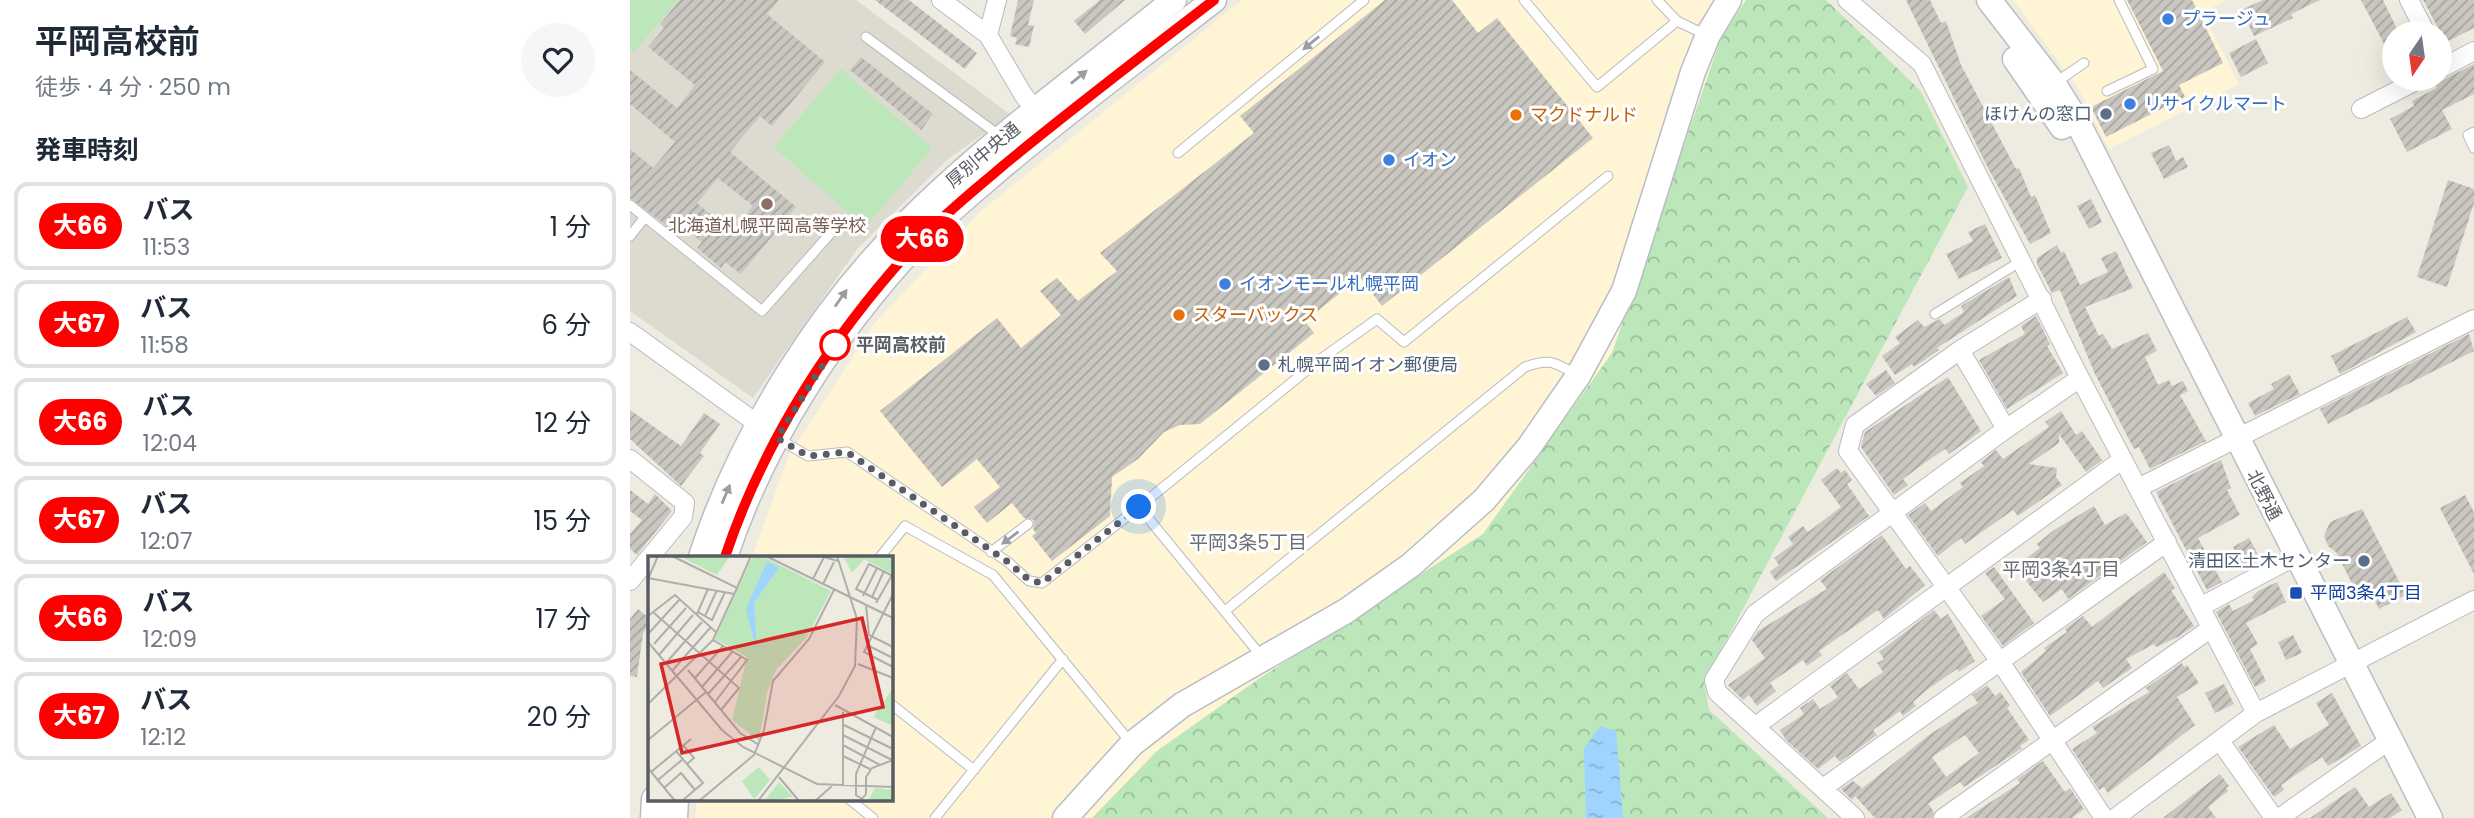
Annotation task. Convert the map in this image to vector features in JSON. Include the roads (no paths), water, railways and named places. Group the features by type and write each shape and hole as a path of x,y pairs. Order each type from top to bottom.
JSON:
{"street":[{"path":"941,0 988,35 1024,96 1037,111"},
{"path":"988,35 997,0"},
{"name":"厚別中央通","path":"702,556 845,292 915,215 1003,138 1174,0"},
{"name":"厚別中央通","path":"725,556 756,478 768,431 791,412 858,310 919,241 1045,131 1214,0"},
{"path":"1065,818 1132,744 1182,705 1346,611 1411,565 1455,528 1529,447 1578,376 1624,291 1693,72 1708,36 1729,0"},
{"path":"1847,0 1922,64 2080,378 2256,713"},
{"name":"北野通","path":"1969,0 1991,24 2119,208"},
{"name":"北野通","path":"1989,0 2054,84 2078,123 2236,440 2430,818"},
{"path":"2409,0 2420,21"},
{"path":"2452,60 2474,51"},
{"path":"2361,109 2396,91"},
{"path":"2042,299 1960,350 1855,425 1848,451 2001,663 2105,818"},
{"path":"2138,488 2474,319"},
{"path":"630,332 768,431"},
{"path":"1960,350 2006,429"},
{"path":"1855,818 1757,725 1717,692 1714,680 1755,614 2006,429 2080,378"},
{"path":"630,459 685,503 684,517 652,556"},
{"path":"1757,725 2123,460"},
{"path":"1823,788 2167,542"},
{"path":"2200,607 2296,556"},
{"path":"632,573 648,560"},
{"path":"2115,818 2256,713 2474,600"},
{"path":"1943,818 2210,629"},
{"path":"2220,741 2276,818 2390,740"},
{"path":"653,818 654,800"},
{"path":"675,818 676,800"}],"lane":[{"path":"1178,153 1364,0"},
{"path":"1524,0 1597,87 1677,21"},
{"path":"1657,0 1677,21 1708,36"},
{"path":"2107,91 2153,69 2119,0"},
{"path":"866,37 1003,138"},
{"path":"2054,84 2084,63"},
{"path":"2474,132 2468,135 2474,148"},
{"path":"768,431 808,456 847,452 1029,580 1042,583 1318,361 1377,319 1404,342 1608,176"},
{"path":"630,205 762,311 836,227"},
{"path":"630,236 645,217"},
{"path":"1935,314 2022,260"},
{"path":"1225,611 1525,367 1543,360 1557,364 1578,376"},
{"path":"1139,507 1262,657"},
{"path":"992,552 1028,524"},
{"path":"881,556 905,526 993,575 1132,744"},
{"path":"935,818 1063,659"},
{"path":"892,705 974,770"},
{"path":"850,800 873,818"}],"water":[{"path":"1600,726 1616,731 1623,818 1586,818 1584,749"}],"place":[{"name":"プラージュ","path":"2168,19"},
{"name":"リサイクルマート","path":"2130,104"},
{"name":"ほけんの窓口","path":"2106,114"},
{"name":"マクドナルド","path":"1516,115"},
{"name":"イオン","path":"1389,160"},
{"name":"北海道札幌平岡高等学校","path":"767,204"},
{"name":"イオンモール札幌平岡","path":"1225,284"},
{"name":"スターバックス","path":"1179,315"},
{"name":"平岡高校前","path":"835,345"},
{"name":"札幌平岡イオン郵便局","path":"1264,365"},
{"name":"清田区土木センター","path":"2364,561"},
{"name":"平岡3条4丁目","path":"2296,593"}],"district":[{"name":"平岡3条5丁目","path":"1248,542"},
{"name":"平岡3条4丁目","path":"2061,569"}]}
